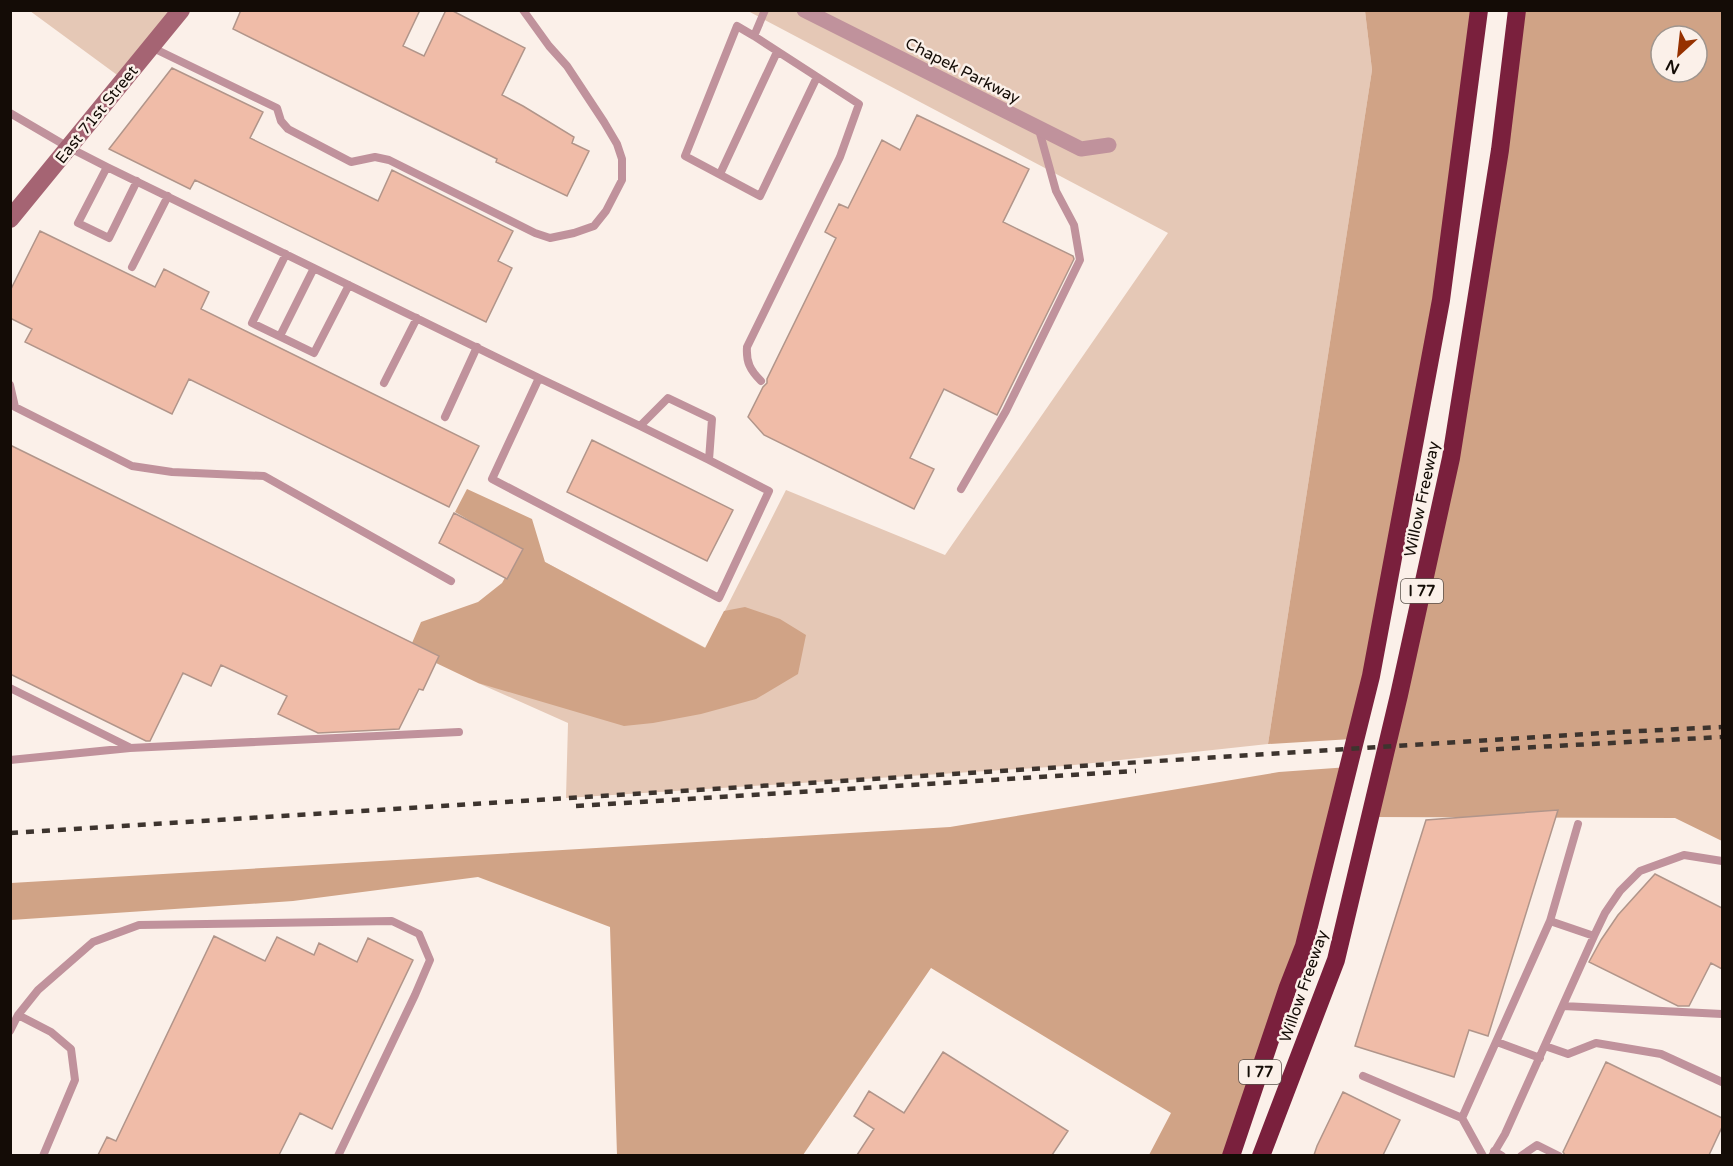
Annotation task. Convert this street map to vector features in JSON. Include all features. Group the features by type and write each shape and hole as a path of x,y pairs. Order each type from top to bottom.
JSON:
{"highway":[{"name":"Willow Freeway","path":"1231,1155 1304,946 1371,676 1441,300 1479,10"},
{"name":"Willow Freeway","path":"1261,1155 1336,960 1401,683 1451,458 1500,150 1517,10"}],"main road":[{"name":"East 71st Street","path":"10,219 181,10"}],"street":[{"name":"Chapek Parkway","path":"804,10 1081,149 1109,145"}],"lane":[{"path":"152,47 277,108 281,121 288,129 351,162 375,158 389,160 535,233 550,238 594,226 606,211 622,180 622,159 617,144 604,122 567,66 523,10"},
{"path":"754,36 765,10"},
{"path":"761,381 753,373 746,360 747,347 840,157 859,104 754,36 737,26 685,156 760,196 817,77"},
{"path":"720,174 777,52"},
{"path":"10,113 107,167 770,490 719,598 492,479 539,378"},
{"path":"961,489 1006,411 1080,260 1074,225 1056,191 1039,128"},
{"path":"107,167 78,223 109,238 137,181"},
{"path":"132,267 168,196"},
{"path":"286,254 252,323 314,353 349,285"},
{"path":"280,336 314,268"},
{"path":"384,383 417,318"},
{"path":"445,417 477,347"},
{"path":"10,385 15,407 132,466 172,472 264,476 451,581"},
{"path":"640,426 668,398 712,419 709,460"},
{"path":"10,688 130,748"},
{"path":"10,760 130,748 459,732"},
{"path":"1462,1118 1550,921 1578,824"},
{"path":"1502,1155 1493,1153 1505,1134 1594,936 1620,891 1640,871 1684,855 1722,861"},
{"path":"10,1031 18,1015 38,990 93,942 140,925 392,921 418,934 429,960 415,995 338,1155"},
{"path":"1550,921 1594,936"},
{"path":"1563,1006 1722,1014"},
{"path":"18,1015 51,1032 71,1049 75,1080 43,1155"},
{"path":"1497,1042 1540,1058"},
{"path":"1545,1046 1568,1054 1596,1042 1661,1054 1722,1082"},
{"path":"1363,1076 1462,1118 1483,1155"},
{"path":"1521,1155 1537,1145 1559,1155"}],"shaded area":[{"path":"30,11 181,11 124,80"},
{"path":"748,11 1365,11 1372,70 1268,744 1065,766 566,798 568,723 478,683 545,562 706,648 786,490 945,555 1168,233"},
{"path":"1365,11 1479,11 1441,300 1352,739 1268,744 1372,70"},
{"path":"1517,11 1722,11 1722,841 1675,818 1370,817 1451,458"},
{"path":"467,489 532,519 545,562 705,648 724,611 745,607 780,619 806,635 798,674 756,699 701,714 624,726 478,683 436,663 439,656 412,643 421,622 478,602 502,583 518,555 496,536 455,512"},
{"path":"1349,767 1304,946 1231,1155 1149,1155 1171,1113 931,968 803,1155 617,1155 610,927 478,877 293,901 11,920 11,883 950,827 1279,772"}],"building":[{"path":"241,10 420,10 403,46 424,56 446,10 451,10 525,48 502,95 574,137 572,143 589,151 567,196 233,29"},
{"path":"172,68 263,112 250,138 378,201 392,170 513,231 498,261 512,268 486,322 195,180 190,189 109,149"},
{"path":"917,115 1029,169 1003,222 1073,256 1074,259 997,415 944,389 910,458 934,469 914,509 764,435 748,417 767,383 836,238 825,232 839,204 848,208 882,140 900,150"},
{"path":"40,231 155,287 164,269 209,292 201,309 479,446 449,507 189,379 172,414 25,342 32,329 10,318 10,291"},
{"path":"592,440 733,510 707,561 567,492"},
{"path":"10,445 439,656 423,690 419,689 399,729 318,733 278,714 287,696 221,665 211,686 183,673 150,741 146,741 10,674"},
{"path":"454,513 523,549 507,579 439,543"},
{"path":"1558,810 1488,1036 1469,1030 1454,1077 1355,1046 1426,820"},
{"path":"1655,874 1722,908 1722,969 1711,963 1689,1006 1678,1006 1589,962 1618,915"},
{"path":"214,936 265,961 277,937 314,955 319,943 357,962 368,938 413,960 332,1129 300,1113 279,1155 98,1155 107,1137 116,1141"},
{"path":"943,1052 1068,1131 1052,1155 857,1155 874,1129 854,1116 869,1091 904,1113"},
{"path":"1606,1062 1722,1118 1722,1127 1709,1155 1565,1155 1563,1152"},
{"path":"1343,1092 1400,1120 1383,1155 1314,1155"}],"railway":[{"path":"10,833 1722,727"},
{"path":"1480,750 1722,737"},
{"path":"576,806 1136,771"}]}
